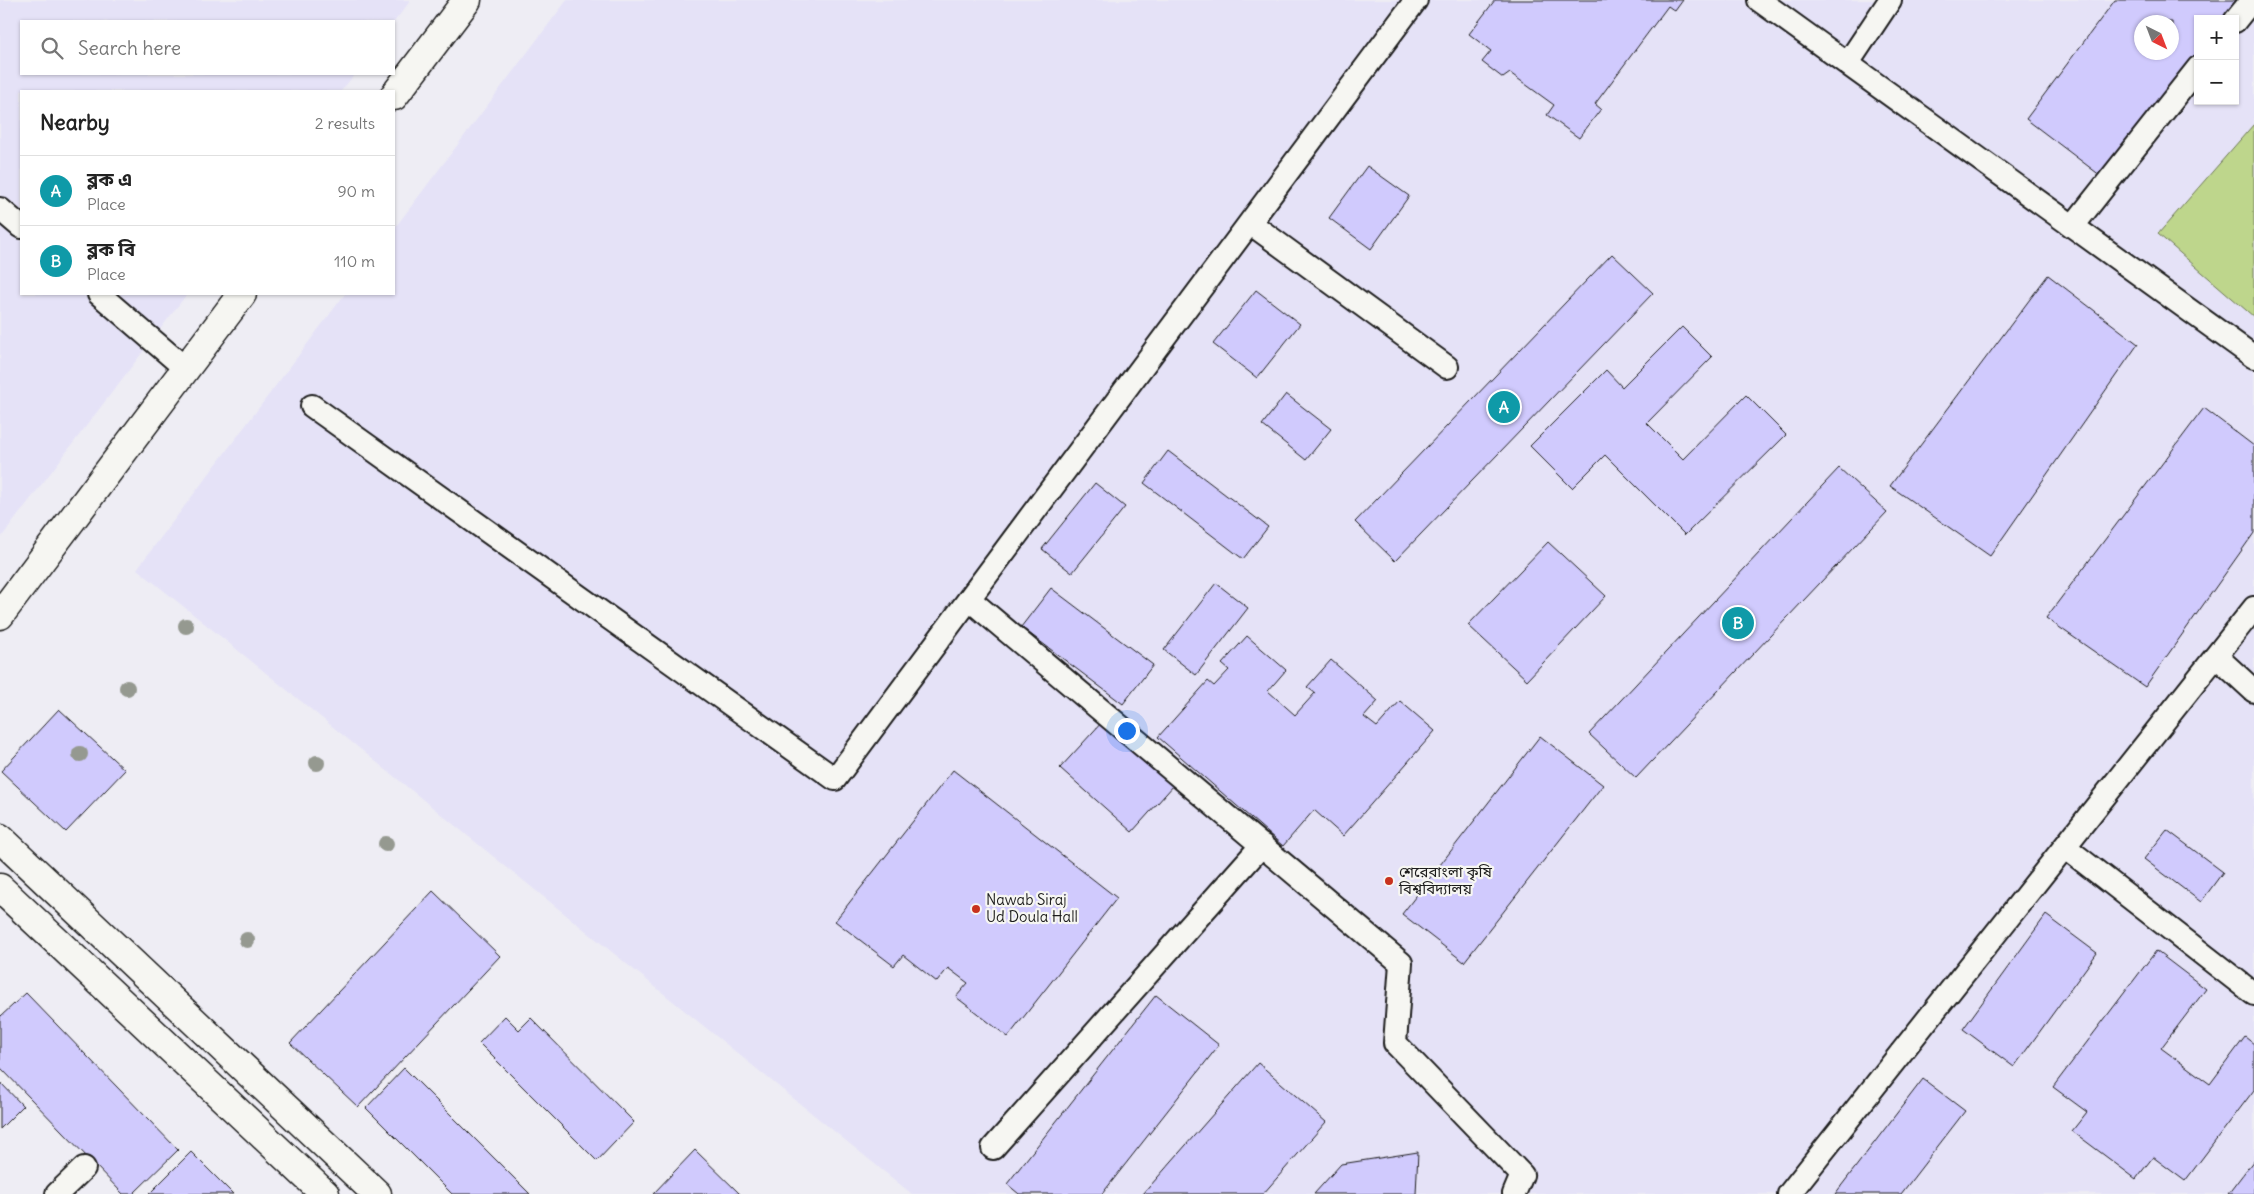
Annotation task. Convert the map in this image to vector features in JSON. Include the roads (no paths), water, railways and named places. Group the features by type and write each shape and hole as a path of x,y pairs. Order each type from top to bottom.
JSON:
{"street":[{"path":"395,95 467,0"},
{"path":"0,615 241,295"},
{"path":"0,838 377,1194"},
{"path":"0,888 325,1194"}],"lane":[{"path":"312,406 835,778 1416,0"},
{"path":"1759,0 2254,357"},
{"path":"1848,63 1890,0"},
{"path":"2239,16 2252,0"},
{"path":"2073,226 2194,73"},
{"path":"0,209 20,226"},
{"path":"1250,223 1447,367"},
{"path":"100,295 186,369"},
{"path":"969,599 1402,963 1395,1043 1522,1175 1514,1194"},
{"path":"1789,1194 2254,608"},
{"path":"2216,656 2254,690"},
{"path":"994,1148 1262,845"},
{"path":"2065,847 2254,994"},
{"path":"57,1194 84,1168"}],"place":[{"name":"ব্লক এ","path":"1504,407"},
{"name":"ব্লক বি","path":"1738,623"},
{"name":"শেরেবাংলা কৃষি বিশ্ববিদ্যালয়","path":"1389,881"},
{"name":"Nawab Siraj Ud Doula Hall","path":"976,909"}]}
